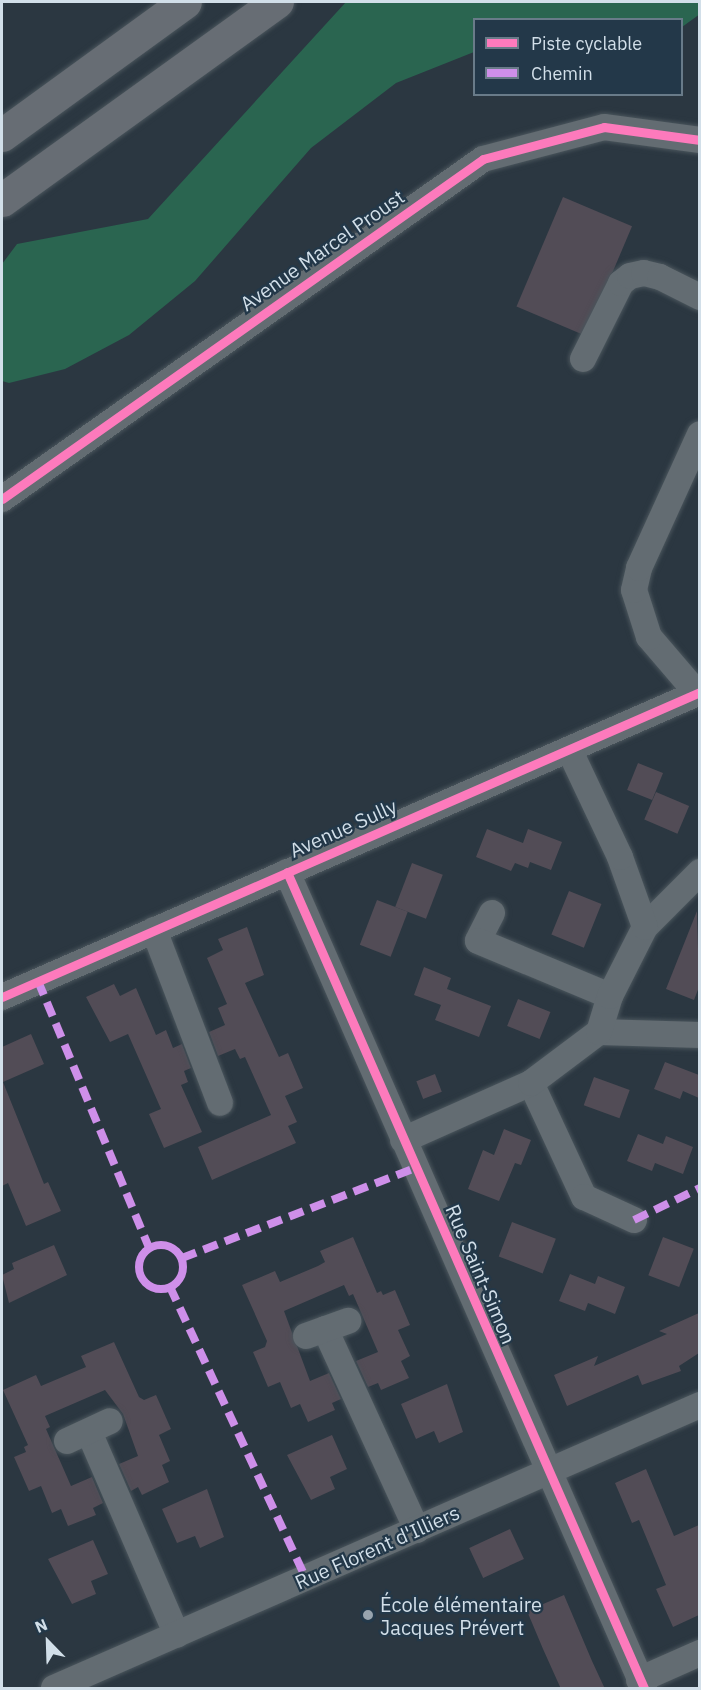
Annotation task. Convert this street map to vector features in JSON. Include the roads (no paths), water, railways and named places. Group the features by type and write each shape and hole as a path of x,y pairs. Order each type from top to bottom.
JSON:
{"main road":[{"path":"2,135 185,2"},
{"path":"2,200 277,2"}],"street":[{"name":"Avenue Marcel Proust","path":"2,499 483,159 604,128 699,140"},
{"path":"582,359 621,283 630,276 644,273 660,277 699,297"},
{"path":"698,693 649,637 634,590 639,568 699,434"},
{"name":"Avenue Sully","path":"2,997 698,693"},
{"path":"569,749 620,857 645,927"},
{"name":"Rue Saint-Simon","path":"287,872 547,1472 642,1684"},
{"path":"404,1140 531,1083 599,1032 610,996 645,927 699,872"},
{"path":"492,913 478,941 610,996"},
{"path":"154,930 220,1102"},
{"path":"599,1032 699,1035"},
{"path":"531,1083 584,1197 634,1221"},
{"path":"326,1328 417,1530"},
{"name":"Rue Florent d'Illiers","path":"54,1689 699,1405"},
{"path":"88,1431 177,1635"},
{"path":"642,1684 699,1653"}],"place":[{"name":"École élémentaire Jacques Prévert","path":"368,1615"}]}
